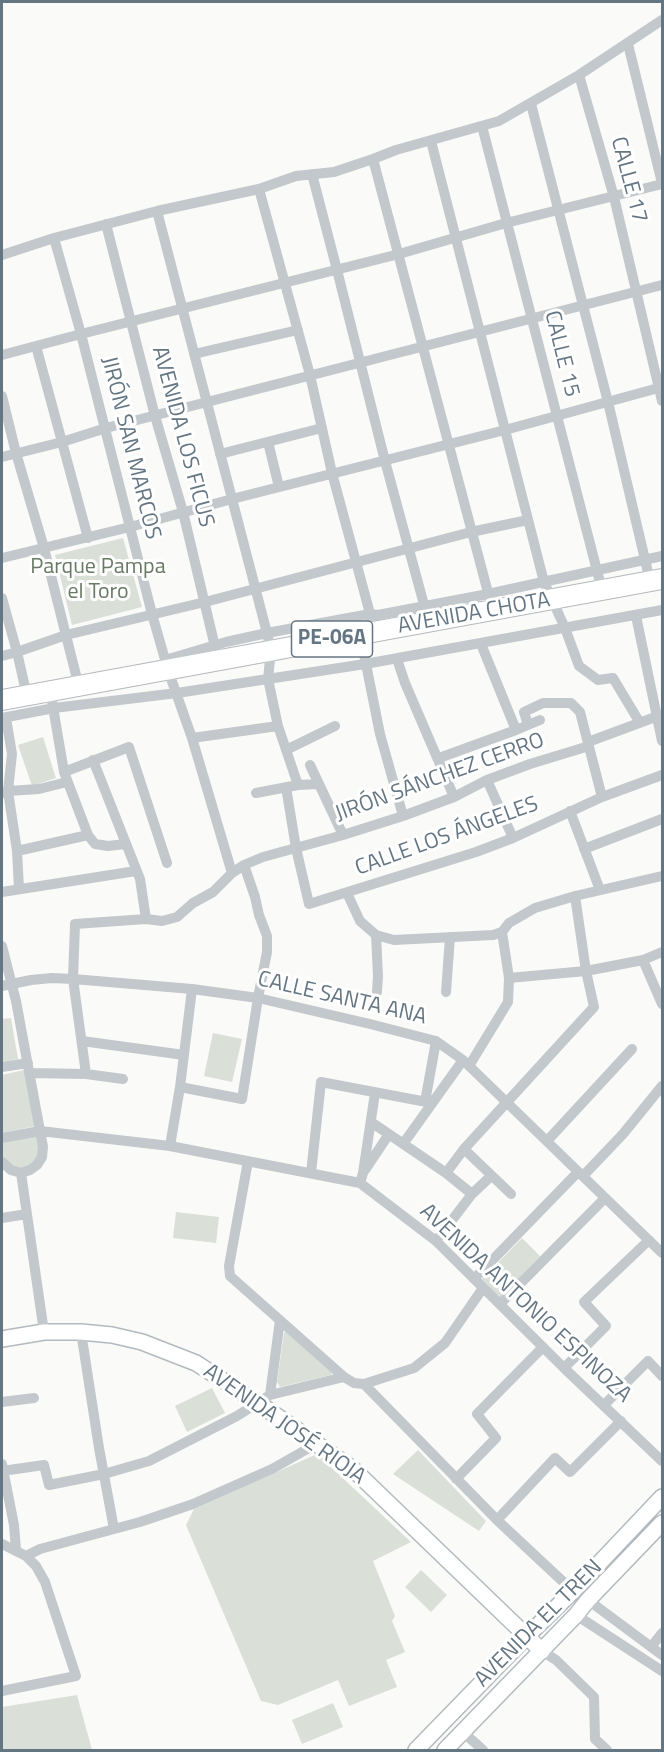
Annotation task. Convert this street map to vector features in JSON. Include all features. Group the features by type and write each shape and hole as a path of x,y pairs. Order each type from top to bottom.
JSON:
{"highway":[{"name":"AVENIDA CHOTA","path":"3,712 27,696 51,700 79,687 269,642 368,627 547,591 602,590 656,580"}],"street":[{"path":"2,255 106,224 259,189 296,176 334,172 396,150 499,121 579,75 663,20"},
{"path":"2,356 663,184 628,44"},
{"name":"CALLE 17","path":"579,75 614,197 663,401"},
{"path":"531,104 608,402 645,560 656,580"},
{"name":"CALLE 15","path":"482,126 602,590"},
{"path":"431,141 547,591 565,628 579,666 598,680 613,678 640,723"},
{"path":"373,159 490,602"},
{"path":"312,174 426,614"},
{"path":"259,189 310,375 356,562 368,627 365,664 380,734 403,816"},
{"path":"157,211 269,642 268,679 278,726 298,785"},
{"name":"AVENIDA LOS FICUS","path":"106,224 155,416 183,512 216,653"},
{"name":"JIRÓN SAN MARCOS","path":"54,238 106,428 152,614 232,873"},
{"path":"2,457 106,428 663,285"},
{"path":"194,354 298,330"},
{"path":"36,346 88,538"},
{"path":"2,558 88,538 505,430 661,387"},
{"path":"2,396 79,687"},
{"path":"220,454 322,428"},
{"path":"268,442 279,487"},
{"path":"2,656 66,635 205,602 471,532 528,520"},
{"path":"547,591 597,570 663,556"},
{"path":"2,598 27,696"},
{"path":"19,889 17,851 5,792 12,754 3,712 51,700 177,693 268,679 397,659 663,610"},
{"path":"636,615 663,741"},
{"path":"481,644 516,730"},
{"path":"397,659 405,684 454,797"},
{"path":"51,700 66,777 88,835 95,844 108,846 126,844"},
{"path":"528,726 524,712 543,703 571,703 580,712 602,797"},
{"name":"JIRÓN SÁNCHEZ CERRO","path":"73,979 75,924 146,919 162,921 177,917 193,903 213,892 232,873 263,857 403,816 454,797 488,780 658,716"},
{"name":"JIRÓN SÁNCHEZ CERRO","path":"439,758 540,720"},
{"path":"192,738 278,726"},
{"path":"286,750 335,726"},
{"path":"5,792 39,789 66,777 93,760 129,747 167,863"},
{"path":"93,760 140,879 146,919"},
{"path":"310,765 343,835"},
{"name":"CALLE LOS ÁNGELES","path":"296,848 309,904 476,852 513,838 602,797 663,775"},
{"path":"488,780 513,838"},
{"path":"256,793 298,785 318,784"},
{"path":"286,787 296,848"},
{"path":"570,811 600,891"},
{"path":"584,849 663,819"},
{"path":"17,851 88,835"},
{"path":"180,1087 242,1099 267,952 267,936 244,866"},
{"path":"2,892 136,870"},
{"path":"347,893 360,921 376,935 394,940 493,935 502,932 509,923 535,908 575,896 663,876"},
{"path":"446,1173 464,1149 594,1007 586,971 575,896"},
{"path":"403,1144 428,1103 466,1063 508,1002 509,978 502,932"},
{"path":"376,935 377,992"},
{"path":"446,992 450,937"},
{"path":"2,945 6,985 28,1068 43,1147 42,1157 30,1170 21,1173 11,1170 2,1162"},
{"path":"509,978 586,971 643,960 663,952"},
{"path":"643,960 663,1004"},
{"path":"73,979 86,1074"},
{"name":"CALLE SANTA ANA","path":"6,985 32,980 73,979 192,989 258,998 370,1023 436,1041 466,1063 663,1253"},
{"path":"170,1146 192,989"},
{"path":"82,1041 184,1055"},
{"path":"428,1103 436,1041"},
{"path":"547,1141 632,1049"},
{"path":"2,1067 123,1079"},
{"path":"310,1173 321,1082 428,1103"},
{"path":"474,1279 623,1134 663,1086"},
{"path":"362,1178 375,1093"},
{"path":"371,1122 446,1173 472,1194"},
{"name":"AVENIDA ANTONIO ESPINOZA","path":"2,1138 40,1131 170,1146 310,1173 362,1178 436,1241 564,1368 663,1461"},
{"path":"362,1178 388,1134"},
{"path":"464,1149 511,1194"},
{"path":"248,1161 229,1266 230,1275 344,1377 359,1383 497,1520 573,1591"},
{"path":"21,1173 44,1332"},
{"path":"436,1241 472,1194 491,1176"},
{"path":"500,1304 605,1198"},
{"path":"2,1218 27,1214"},
{"path":"564,1368 606,1326 584,1302 649,1240"},
{"path":"359,1383 414,1368 445,1343 483,1288"},
{"path":"264,1399 280,1320"},
{"name":"AVENIDA JOSÉ RIOJA","path":"2,1339 44,1332 112,1335 170,1352 264,1399 316,1444 354,1470 542,1651"},
{"path":"81,1332 114,1529"},
{"path":"456,1479 496,1438 477,1414 543,1347"},
{"path":"604,1405 648,1361 663,1376"},
{"path":"16,1550 14,1525 2,1469 44,1465 49,1485 104,1474 149,1461 237,1416 264,1399 344,1377"},
{"path":"2,1402 34,1398"},
{"path":"497,1520 555,1458 570,1472 621,1421"},
{"path":"26,1556 40,1549 140,1522 193,1504 272,1469 316,1444"},
{"name":"AVENIDA EL TREN","path":"416,1750 663,1497"},
{"name":"AVENIDA EL TREN","path":"446,1750 663,1522"},
{"path":"2,1544 26,1556 36,1566 45,1582 76,1676 2,1690"},
{"path":"588,1600 663,1655"},
{"path":"576,1615 663,1671"},
{"path":"651,1647 663,1633"},
{"path":"542,1651 556,1660 594,1697 595,1739 607,1750"},
{"path":"464,1733 483,1750"}],"green space":[{"name":"Parque Pampa el Toro","path":"123,538 142,607 72,625 55,555"},
{"path":"43,737 56,778 32,786 18,745"},
{"path":"11,1018 18,1059 2,1062 2,1019"},
{"path":"213,1033 242,1039 232,1082 204,1076"},
{"path":"24,1070 36,1126 2,1133 2,1075"},
{"path":"37,1136 40,1149 34,1163 21,1169 14,1168 4,1159 2,1143"},
{"path":"176,1212 219,1217 216,1243 173,1238"},
{"path":"522,1238 540,1256 499,1299 481,1280"},
{"path":"286,1331 333,1372 331,1375 280,1387 277,1382"},
{"path":"212,1388 225,1413 187,1432 175,1406"},
{"path":"418,1450 486,1521 479,1531 393,1474"},
{"path":"317,1454 411,1542 373,1561 395,1616 392,1621 405,1652 386,1660 397,1687 349,1706 338,1680 278,1705 261,1701 186,1525 194,1509"},
{"path":"421,1570 447,1595 431,1612 405,1587"},
{"path":"77,1695 92,1750 2,1750 2,1707"},
{"path":"333,1703 343,1727 302,1744 292,1720"}]}
